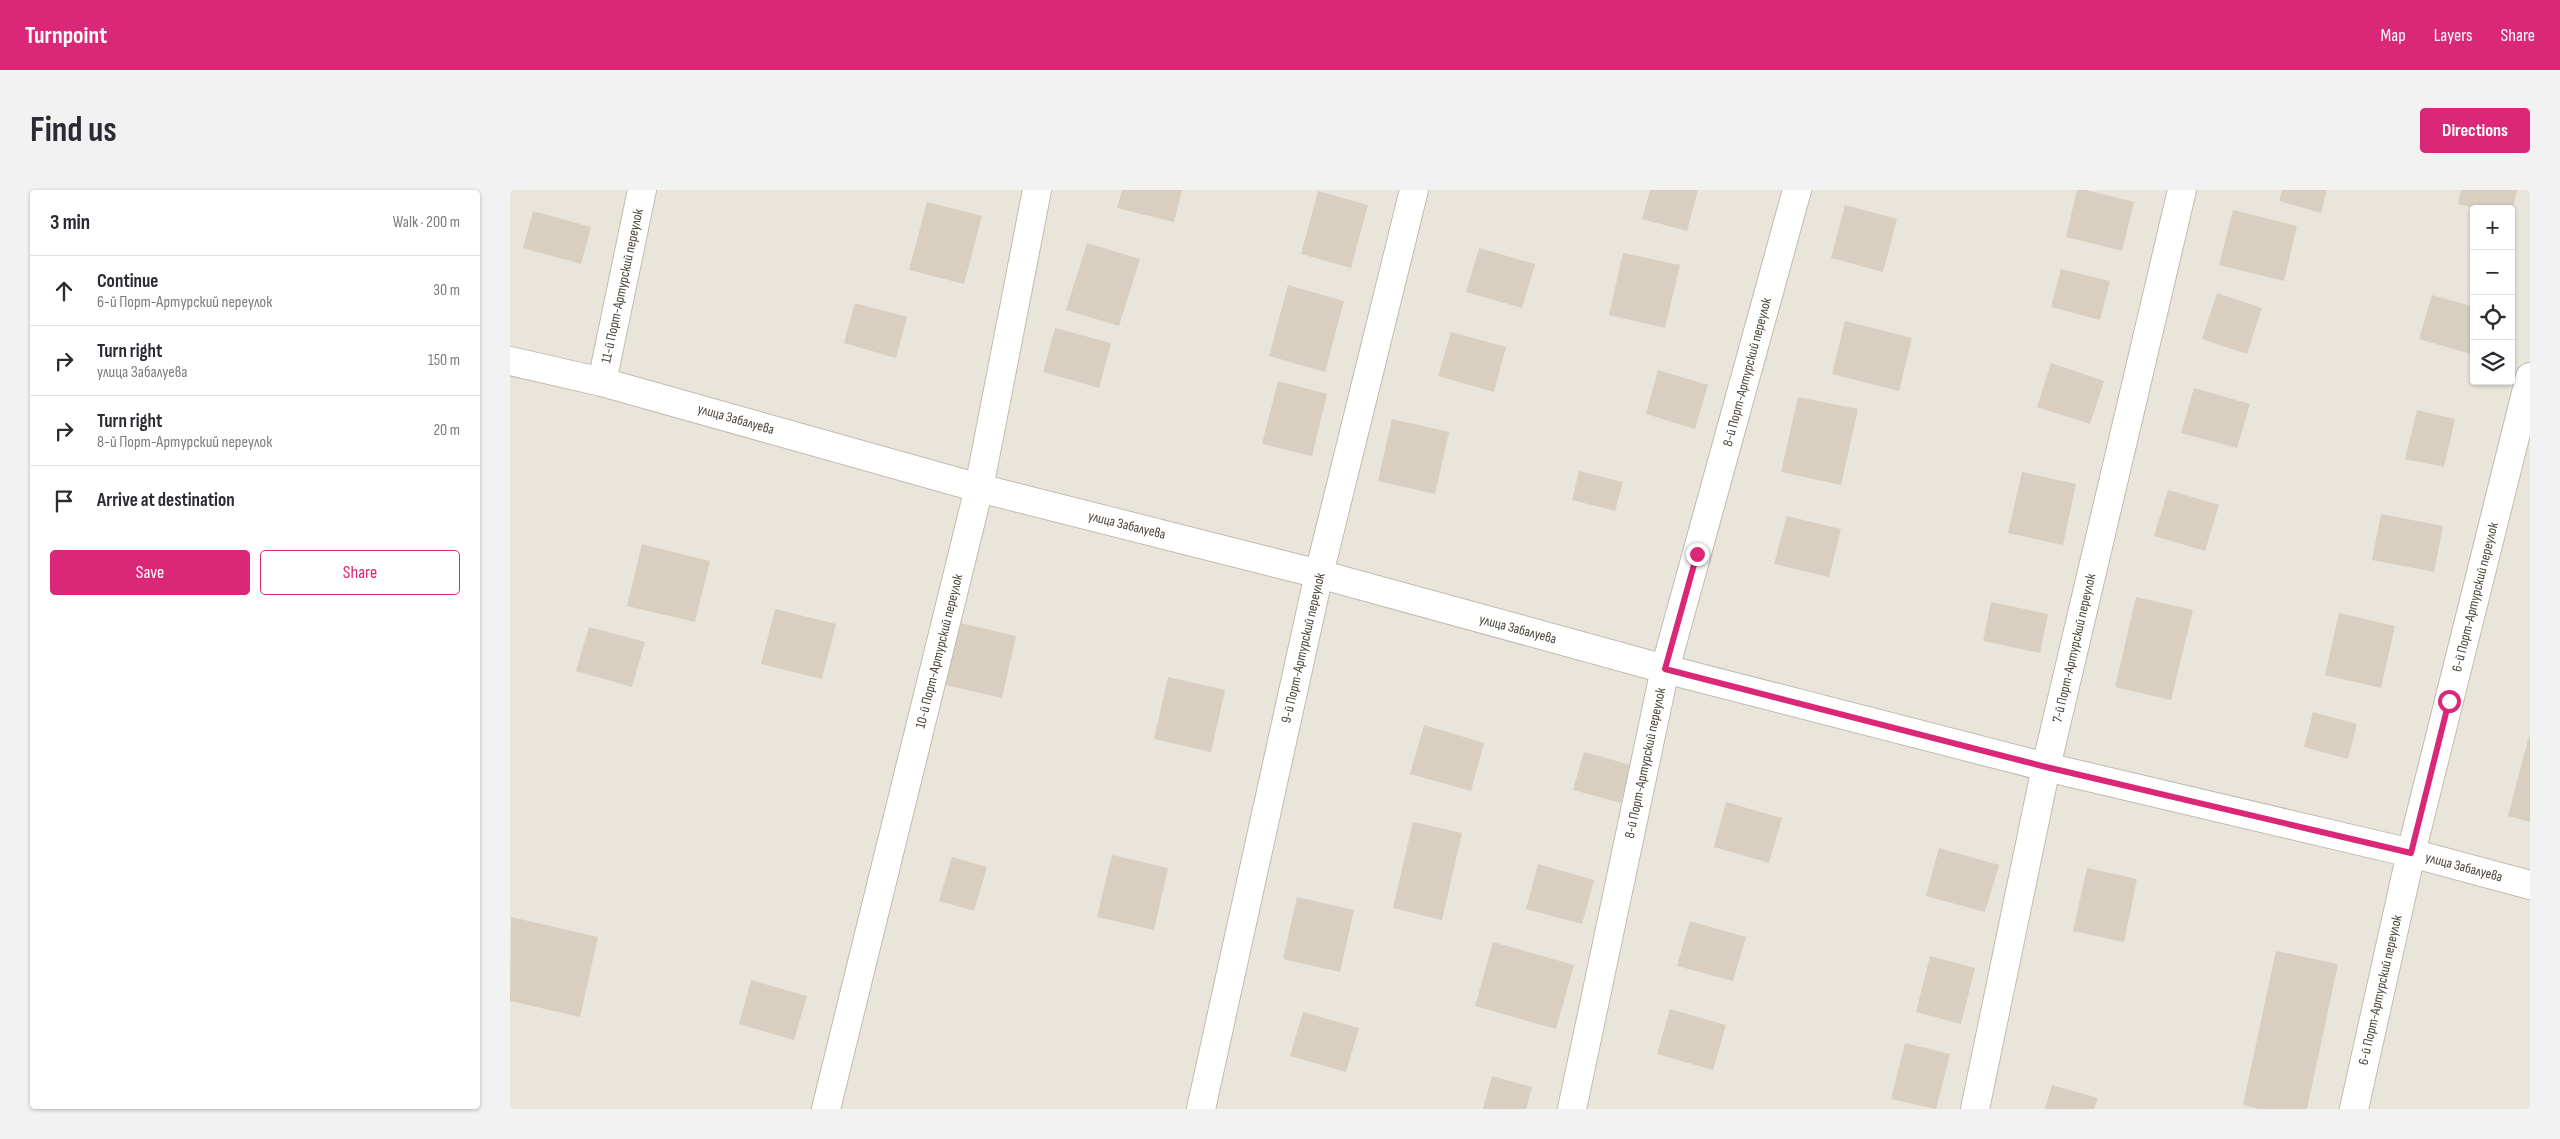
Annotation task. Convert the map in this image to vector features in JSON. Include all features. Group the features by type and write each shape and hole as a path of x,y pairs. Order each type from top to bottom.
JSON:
{"street":[{"name":"11-й Порт-Артурский переулок","path":"602,382 642,190"},
{"name":"10-й Порт-Артурский переулок","path":"826,1109 979,488 1037,190"},
{"name":"9-й Порт-Артурский переулок","path":"1201,1109 1319,574 1414,190"},
{"name":"8-й Порт-Артурский переулок","path":"1572,1109 1665,669 1797,190"},
{"name":"7-й Порт-Артурский переулок","path":"1975,1109 2046,767 2182,190"},
{"name":"улица Забалуева","path":"510,361 602,382 979,488 1319,574 1665,669 2046,767 2411,853 2530,885"},
{"name":"6-й Порт-Артурский переулок","path":"2354,1109 2411,853 2530,377"}],"shaded area":[{"path":"510,190 2530,190 2530,1109 510,1109"}],"building":[{"path":"1122,190 1182,190 1174,222 1117,208"},
{"path":"1650,190 1698,190 1687,231 1642,219"},
{"path":"2077,190 2086,190 2134,202 2122,251 2066,237"},
{"path":"2282,190 2327,190 2321,213 2279,201"},
{"path":"2461,190 2517,190 2514,205 2470,206 2458,204"},
{"path":"1318,191 1368,205 1351,268 1301,254"},
{"path":"927,202 982,216 964,284 909,270"},
{"path":"1845,205 1897,219 1883,272 1831,258"},
{"path":"2233,210 2297,226 2284,281 2219,265"},
{"path":"533,211 591,227 581,264 523,248"},
{"path":"1087,243 1140,259 1119,326 1066,310"},
{"path":"1479,248 1535,264 1522,308 1466,292"},
{"path":"1623,253 1680,265 1665,328 1609,315"},
{"path":"2061,269 2110,281 2100,320 2051,307"},
{"path":"1288,285 1344,301 1325,372 1269,356"},
{"path":"2217,293 2262,308 2247,354 2202,339"},
{"path":"2432,295 2470,306 2470,354 2419,339"},
{"path":"855,303 907,317 896,358 844,343"},
{"path":"1845,321 1912,338 1899,391 1832,374"},
{"path":"1055,328 1111,343 1099,388 1043,372"},
{"path":"1451,332 1506,347 1494,392 1438,376"},
{"path":"2051,363 2104,381 2090,424 2037,407"},
{"path":"1658,370 1708,385 1695,429 1646,414"},
{"path":"1278,381 1327,394 1312,456 1262,444"},
{"path":"2194,388 2250,404 2237,448 2181,433"},
{"path":"1798,397 1858,409 1841,485 1781,472"},
{"path":"2417,410 2455,419 2444,467 2405,459"},
{"path":"1392,419 1449,432 1435,494 1378,481"},
{"path":"1579,471 1623,482 1615,511 1572,500"},
{"path":"2022,472 2076,484 2063,545 2008,533"},
{"path":"2168,490 2219,505 2205,551 2154,536"},
{"path":"2381,514 2443,526 2434,572 2372,560"},
{"path":"1787,516 1841,529 1829,577 1774,564"},
{"path":"642,544 710,561 695,622 627,606"},
{"path":"2136,597 2193,610 2171,700 2115,687"},
{"path":"1991,602 2048,614 2040,653 1983,641"},
{"path":"775,609 836,624 822,679 761,664"},
{"path":"2339,613 2395,626 2381,688 2325,675"},
{"path":"960,623 1016,636 1002,698 945,685"},
{"path":"589,627 645,642 632,687 576,671"},
{"path":"1168,677 1225,690 1211,752 1154,739"},
{"path":"2313,712 2357,724 2348,759 2304,747"},
{"path":"1424,725 1484,743 1471,791 1410,774"},
{"path":"2530,736 2530,822 2508,816"},
{"path":"1584,752 1631,765 1621,803 1573,790"},
{"path":"1726,802 1782,818 1769,863 1714,847"},
{"path":"1413,822 1462,833 1442,920 1393,908"},
{"path":"1939,848 1999,865 1985,912 1926,896"},
{"path":"1112,855 1168,868 1154,930 1097,917"},
{"path":"952,857 987,867 974,911 939,901"},
{"path":"1538,864 1594,880 1582,924 1526,909"},
{"path":"2087,868 2137,879 2124,942 2073,931"},
{"path":"1297,897 1354,910 1340,972 1283,959"},
{"path":"511,917 598,937 580,1017 510,1001"},
{"path":"1690,921 1746,937 1733,981 1677,966"},
{"path":"1493,942 1574,965 1556,1029 1475,1006"},
{"path":"2276,951 2338,964 2307,1109 2259,1109 2243,1105"},
{"path":"1930,956 1975,968 1961,1024 1916,1012"},
{"path":"751,980 807,996 794,1040 739,1024"},
{"path":"1670,1009 1726,1025 1713,1070 1657,1054"},
{"path":"1303,1012 1359,1028 1346,1072 1290,1056"},
{"path":"1905,1043 1950,1054 1936,1109 1891,1099"},
{"path":"1492,1076 1532,1087 1526,1109 1483,1109"},
{"path":"2052,1085 2098,1098 2094,1109 2045,1109"}],"route":[{"path":"1697,554 1665,669 2046,767 2411,853 2449,701"}]}
